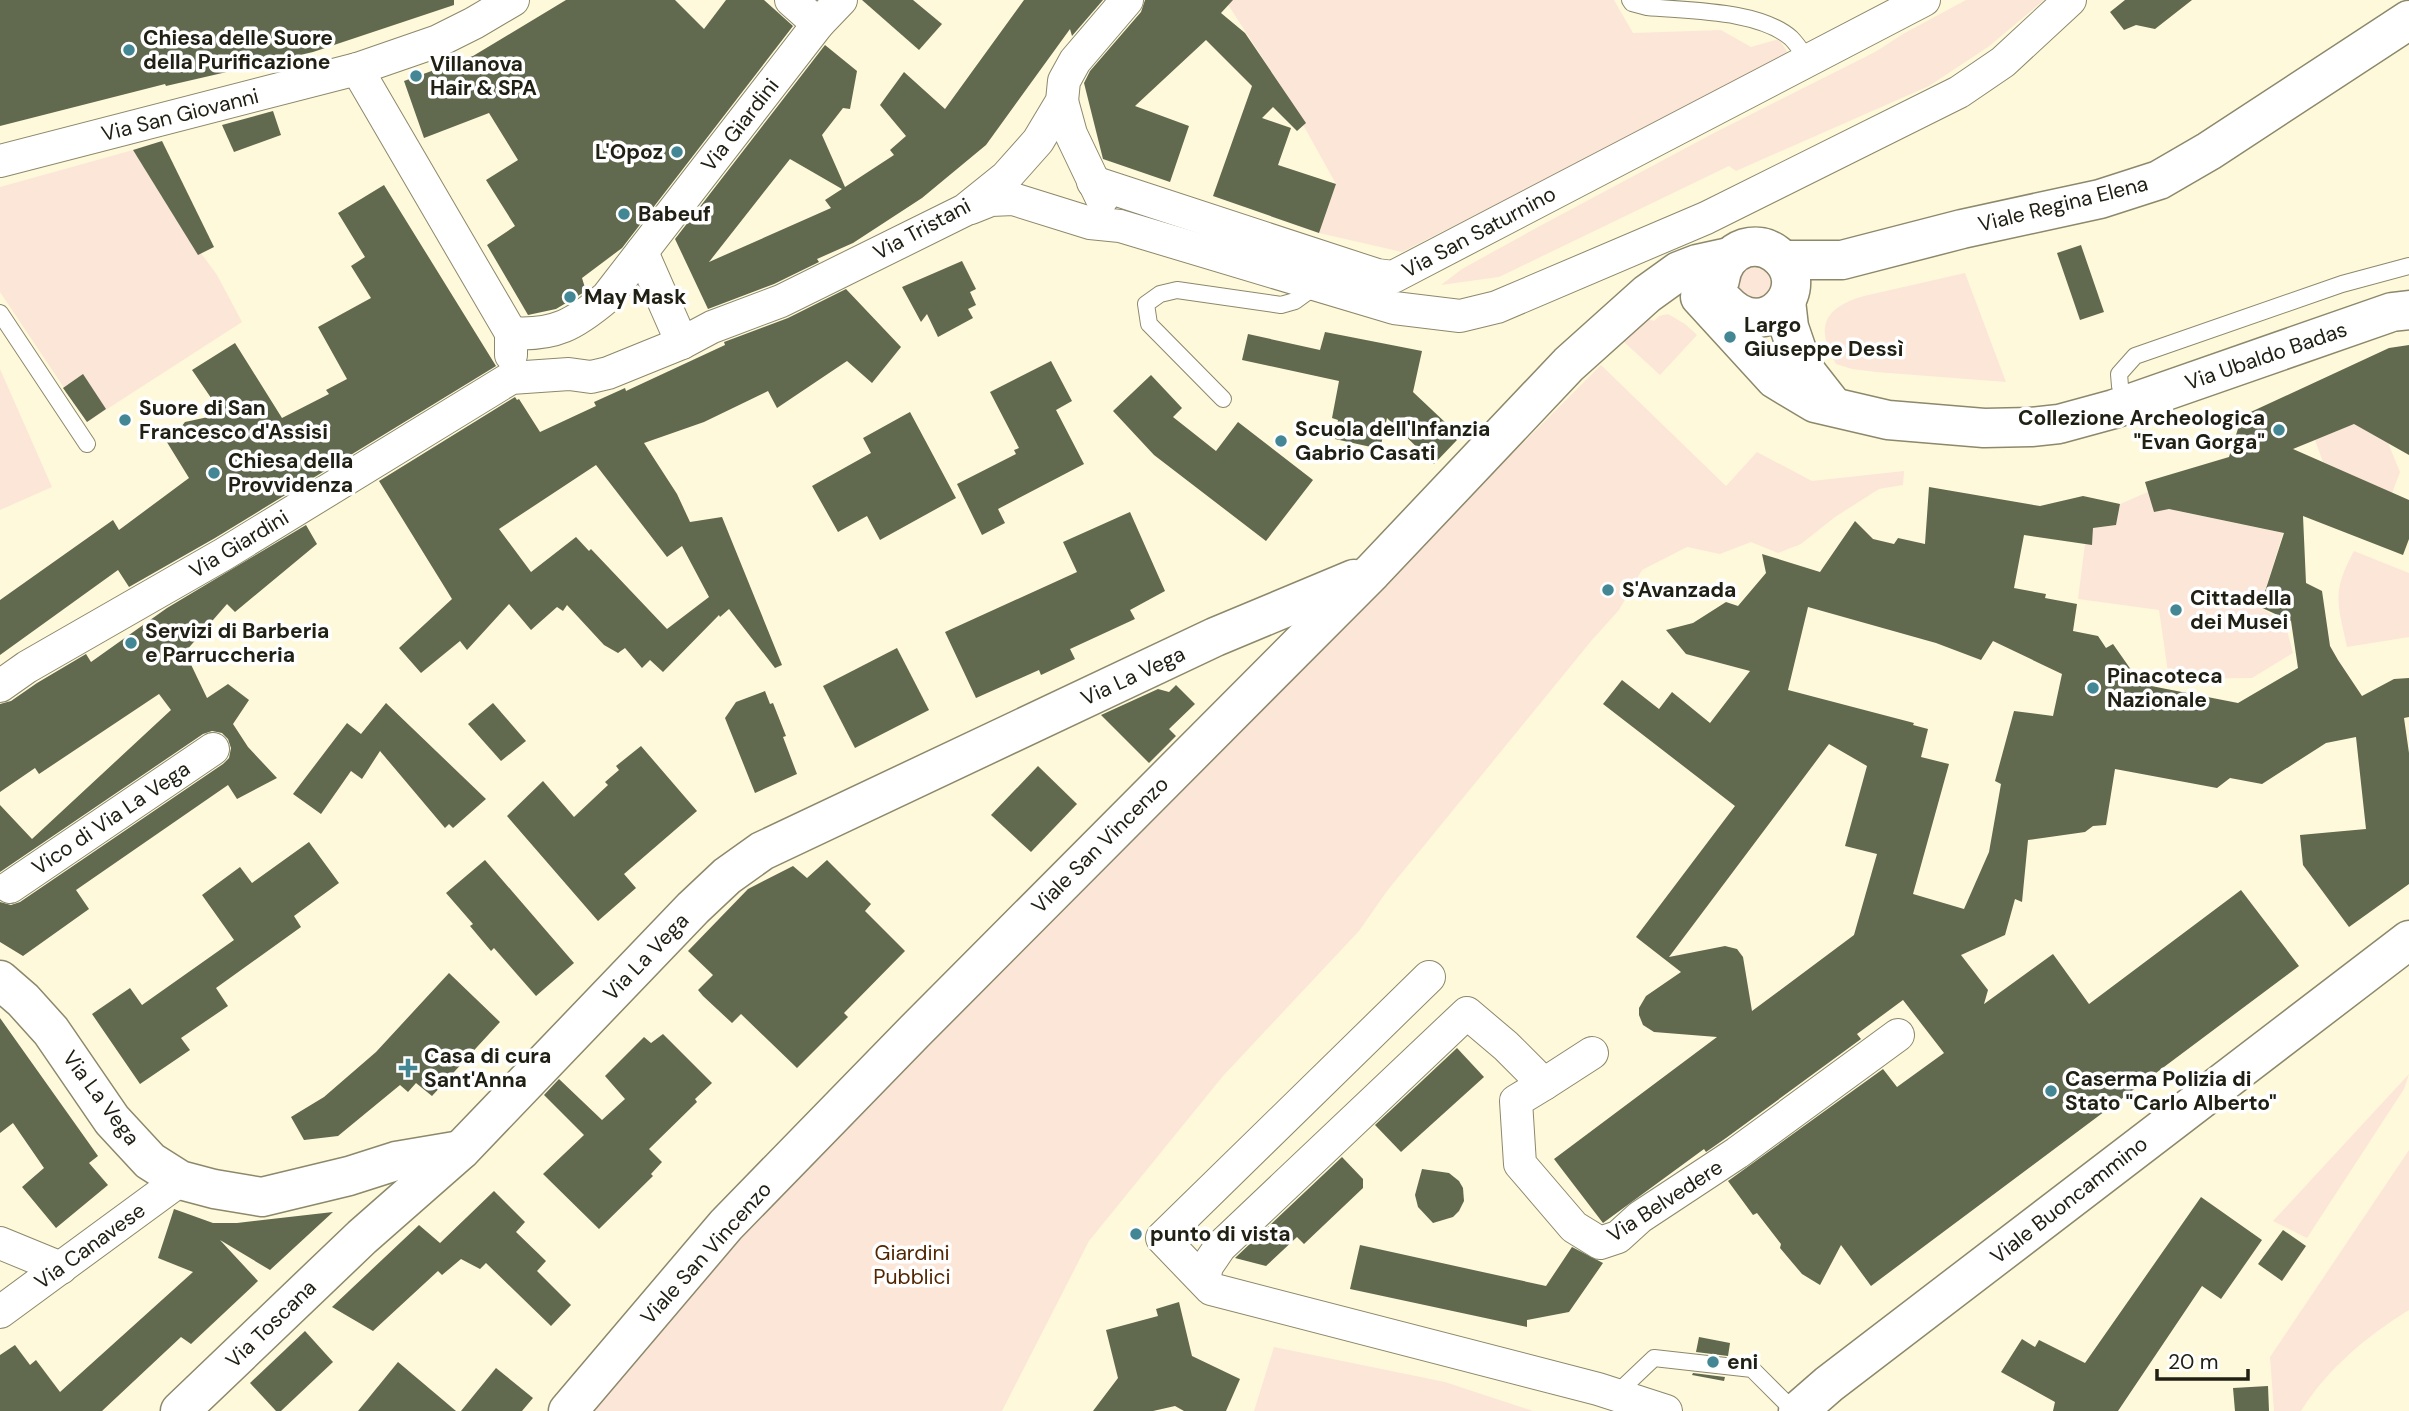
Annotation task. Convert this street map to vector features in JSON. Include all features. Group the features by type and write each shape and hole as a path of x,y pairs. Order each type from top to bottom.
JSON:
{"street":[{"name":"Via San Giovanni","path":"0,161 357,69 438,41 513,0"},
{"path":"791,0 818,24"},
{"name":"Via Giardini","path":"511,333 542,334 563,329 607,297 818,24 841,0"},
{"name":"Via Tristani","path":"591,377 608,373 712,327 781,301 965,210 1006,177 1038,141 1062,101 1064,82 1075,61 1127,0"},
{"name":"Via San Saturnino","path":"1093,182 1377,275 1393,277 1924,0"},
{"name":"Via San Saturnino","path":"965,210 991,200 1013,200 1090,223 1120,226 1394,308 1460,316 1497,307 1706,218 1959,92 2003,62 2070,0"},
{"name":"Viale Regina Elena","path":"1786,300 1813,266 1962,229 2100,199 2159,180 2409,20"},
{"path":"357,69 511,333 511,378 569,374 591,377 573,323"},
{"path":"1062,101 1071,134 1093,182 1120,226"},
{"path":"1706,218 1734,253"},
{"path":"1720,312 1720,279 1723,267 1734,253 1751,247 1763,247 1813,266 1803,368"},
{"path":"642,252 682,342"},
{"name":"Viale San Vincenzo","path":"568,1411 726,1225 1372,572 1569,364 1647,294 1679,271 1734,253"},
{"path":"1647,294 1676,293 1720,312 1754,318 1776,312 1786,300"},
{"path":"1786,300 1789,327 1803,368 1834,407"},
{"name":"Via Ubaldo Badas","path":"1720,312 1775,379 1815,403 1888,420 1984,428 2019,428 2059,424 2129,403 2392,312 2409,310"},
{"name":"Via Giardini","path":"0,686 27,667 224,554 511,378"},
{"name":"Via La Vega","path":"0,981 23,1000 51,1031 112,1120 150,1161 180,1180 262,1198 396,1161 461,1150 693,908 727,876 762,851 1239,627 1372,572"},
{"path":"1239,627 1254,651 1262,682"},
{"name":"Vico di Via La Vega","path":"10,887 213,749"},
{"name":"Viale Buoncammino","path":"1786,1409 1829,1384 2409,940"},
{"path":"1429,977 1162,1238 1211,1289 1664,1411"},
{"path":"1204,1280 1207,1266 1220,1247 1467,1013 1506,1046 1544,1084"},
{"name":"Via Belvedere","path":"1592,1053 1516,1101 1520,1164 1574,1227 1600,1243 1618,1237 1640,1217 1737,1153 1898,1035"},
{"name":"Via Toscana","path":"180,1411 362,1237 461,1150"},
{"name":"Via Canavese","path":"0,1311 180,1180"},
{"path":"325,1181 350,1206 362,1237"},
{"path":"0,1243 61,1268"}],"lane":[{"path":"1630,0 1647,7 1745,17 1771,25 1792,39 1808,60"},
{"path":"2129,403 2120,386 2119,373 2135,356 2342,284 2409,266"},
{"path":"1223,399 1149,324 1146,304 1160,294 1177,290 1281,305 1295,301 1317,285"},
{"path":"0,313 87,444"},
{"path":"1609,1398 1654,1357 1752,1369 1786,1409"}],"green space":[{"path":"1225,0 1614,0 1633,33 1721,30 1751,47 1779,39 1788,53 1740,81 1402,252 1319,233 1336,184 1286,94"},
{"path":"1966,0 2044,0 1988,47 1929,86 1736,171 1729,166 1499,277 1441,285 1462,269 1538,227 1714,133 1875,52"},
{"path":"133,150 178,222 217,275 242,322 87,422 0,292 0,187"},
{"path":"1747,264 1766,265 1776,287 1757,303 1737,288 1736,281"},
{"path":"1965,273 2006,382 1876,372 1836,364 1829,351 1825,329 1827,321 1839,306 1864,296"},
{"path":"1668,314 1697,335 1660,375 1623,341 1649,319 1654,321 1659,316"},
{"name":"Giardini Pubblici","path":"1601,365 1726,486 1757,452 1812,481 1904,471 1903,485 1879,489 1835,517 1801,544 1778,553 1751,542 1720,554 1687,547 1642,570 1619,610 1387,891 1359,931 1223,1076 1089,1241 1002,1411 590,1411 734,1238 938,1029"},
{"path":"0,369 52,487 0,510"},
{"path":"2354,424 2388,443 2400,472 2392,493 2323,462 2315,440"},
{"path":"2148,492 2169,509 2283,533 2260,607 2285,623 2293,653 2252,678 2169,679 2159,610 2078,599 2085,544 2092,544 2093,528 2116,525 2120,504"},
{"path":"2354,551 2409,573 2409,637 2347,647 2338,598 2342,578"},
{"path":"2409,1074 2404,1089 2307,1238 2273,1221"},
{"path":"2409,1150 2409,1310 2378,1331 2336,1367 2301,1411 2274,1411 2270,1357"},
{"path":"1274,1347 1445,1382 1533,1411 1254,1411"}],"building":[{"path":"0,0 454,0 454,5 313,52 166,86 165,84 0,126"},
{"path":"566,0 675,0 704,29 726,0 764,0 793,26 622,248 582,278 586,291 556,309 528,315 487,245 515,226 486,180 518,160 489,113 424,138 404,81 473,56"},
{"path":"862,0 913,0 942,24 919,50"},
{"path":"1024,0 1103,0 1072,36 1070,29 986,145 922,198 853,243 817,259 819,262 774,284 708,309 675,239 825,45 857,71 850,109 843,108 822,135 845,187 894,155 890,150 906,136 880,105 904,72 945,109","holes":["790,159 842,189 825,200 831,208 709,262"]},
{"path":"1145,0 1233,0 1221,13 1245,33 1306,123 1297,131 1273,107 1262,118 1291,128 1278,165 1336,184 1319,233 1213,196 1252,86 1206,40 1135,106 1189,126 1170,182 1103,159 1084,83 1090,71 1141,12"},
{"path":"2125,0 2192,0 2155,29 2136,25 2124,30 2110,12"},
{"path":"273,111 281,135 234,152 222,125"},
{"path":"162,141 214,247 198,255 133,150"},
{"path":"384,185 496,366 215,538 129,587 118,570 0,655 0,600 113,520 119,530 189,478 165,439 178,431 185,422 222,414 192,370 235,343 282,418 329,394 326,390 347,379 318,327 371,298 351,266 365,257 338,213"},
{"path":"2081,245 2104,312 2080,320 2057,253"},
{"path":"962,261 976,289 970,292 976,305 968,309 973,318 938,337 927,314 921,322 902,287"},
{"path":"846,289 901,347 872,383 847,361 777,408 768,391 704,422 644,443 677,494 690,522 722,517 782,665 775,668 729,609 720,617 719,615 663,672 650,660 642,668 625,648 618,653 604,645 567,605 563,611 557,607 531,630 509,604 467,650 460,641 421,673 399,648 452,599 379,481 515,397 540,432 596,406 594,402 625,388 626,391 725,345 724,342 788,318","holes":["596,465 667,557 682,546 709,597 667,629 591,549 589,551 576,537 531,572 499,529"]},
{"path":"1325,332 1422,351 1413,392 1448,425 1445,428 1457,440 1434,464 1387,418 1380,449 1335,439 1338,420 1332,418 1339,381 1242,360 1248,334 1320,350"},
{"path":"2409,345 2409,455 2354,424 2293,449 2409,500 2409,539 2403,555 2303,516 2306,583 2322,591 2330,646 2338,660 2362,696 2394,679 2409,678 2409,717 2404,718 2409,753 2409,884 2349,927 2303,865 2300,835 2366,829 2356,737 2326,743 2262,784 2230,778 2217,788 2115,769 2106,825 2093,826 2085,832 2028,840 2022,902 2015,899 2005,935 1961,955 1988,990 1984,1004 2053,954 2089,1004 2241,890 2299,966 1871,1286 1841,1245 1820,1285 1802,1274 1780,1248 1781,1244 1757,1213 1753,1215 1728,1181 1883,1069 1897,1087 1944,1053 1903,1000 1857,1034 1861,1039 1726,1138 1706,1152 1704,1149 1603,1223 1554,1159 1717,1037 1654,1032 1643,1025 1639,1008 1646,996 1681,972 1636,937 1735,806 1603,704 1622,680 1659,709 1672,692 1710,723 1750,671 1686,654 1666,630 1693,623 1726,602 1738,606 1766,573 1762,554 1820,572 1855,521 1873,539 1894,544 1898,538 1925,544 1929,487 2040,506 2083,496 2120,504 2116,525 2093,528 2092,545 2024,535 2014,588 2077,604 2073,631 2098,636 2106,648 2113,644 2141,684 2238,703 2298,668 2291,621 2260,607 2284,533 2169,509 2154,512 2145,482 2229,457 2242,416 2389,348","holes":["1808,607 1936,643 1981,660 1993,641 2062,674 2053,716 2014,711 1995,781 2001,784 1989,852 1964,909 1913,894 1949,764 1921,757 1928,729 1788,690","1829,744 1867,766 1845,846 1877,854 1854,935 1752,1011 1743,957 1737,949 1725,946 1669,957"]},
{"path":"1051,361 1072,401 1056,410 1084,464 998,509 1005,523 982,535 957,484 1016,454 1014,450 1019,448 990,392"},
{"path":"83,374 106,409 87,422 63,388"},
{"path":"1151,375 1182,408 1173,417 1216,451 1238,422 1313,480 1266,541 1154,455 1113,411"},
{"path":"910,412 956,498 880,540 867,516 838,532 812,486 871,453 863,438"},
{"path":"1130,512 1165,591 1130,610 1135,619 1070,649 1075,659 1041,675 1039,670 976,698 945,632 1077,572 1063,542"},
{"path":"306,525 317,544 235,612 227,604 185,652 207,698 228,684 249,700 233,724 248,747 277,778 237,799 228,785 76,890 89,909 23,956 0,942 0,902 11,905 20,902 223,764 229,758 231,748 222,733 212,731 203,734 0,872 0,805 32,839 171,710 159,694 39,774 35,768 0,792 0,704 11,701 86,654 91,662 167,608"},
{"path":"897,648 929,710 855,748 823,686"},
{"path":"1176,685 1195,704 1169,729 1176,736 1149,763 1101,715 1158,689 1169,692"},
{"path":"765,691 770,704 773,703 786,736 783,737 797,774 755,793 725,718 736,702"},
{"path":"386,703 486,799 453,828 449,824 445,828 380,751 362,779 351,771 321,814 293,794 347,723 361,734"},
{"path":"493,703 526,741 501,761 468,724"},
{"path":"641,746 697,811 624,874 636,888 598,921 507,816 543,781 574,817 608,785 605,782 619,770 616,766"},
{"path":"1038,766 1077,804 1031,852 991,815"},
{"path":"309,842 339,883 294,916 301,927 216,988 228,1006 181,1038 190,1050 140,1084 92,1014 130,988 142,1005 234,940 202,895 240,867 252,883"},
{"path":"485,860 574,963 536,996 494,948 491,951 470,926 473,924 446,893"},
{"path":"827,860 871,904 865,911 905,951 844,1013 848,1017 797,1068 741,1014 732,1023 703,996 698,990 713,975 688,951 748,889 793,866 807,878"},
{"name":"Casa di cura Sant'Anna","path":"449,973 500,1022 432,1096 416,1083 408,1092 400,1085 338,1136 304,1140 291,1117 324,1097 376,1052"},
{"path":"0,1018 98,1156 89,1163 108,1185 56,1228 22,1187 44,1168 13,1123 0,1133"},
{"path":"663,1034 712,1083 695,1099 697,1102 649,1149 662,1162 651,1174 653,1176 599,1229 543,1174 584,1135 544,1095 559,1079 602,1120 625,1099 605,1076 644,1037 651,1043"},
{"path":"1457,1048 1484,1077 1401,1152 1375,1125"},
{"path":"1342,1157 1363,1179 1363,1188 1304,1244 1297,1237 1266,1266 1235,1258"},
{"path":"1422,1169 1449,1173 1459,1181 1463,1188 1464,1201 1453,1217 1433,1223 1418,1207 1415,1195"},
{"path":"494,1191 525,1222 516,1232 546,1261 537,1271 571,1305 551,1326 486,1263 480,1269 461,1259 442,1275 438,1271 373,1331 332,1307 419,1225 440,1243"},
{"path":"2201,1197 2262,1240 2221,1299 2202,1286 2118,1411 2053,1411 2055,1402 2001,1372 2022,1339 2035,1347 2039,1340 2085,1363"},
{"path":"174,1209 213,1223 237,1223 333,1212 270,1270 220,1240 258,1281 191,1344 181,1337 102,1411 0,1411 0,1355 15,1345 30,1365 36,1360 60,1392 193,1272 158,1258"},
{"path":"2283,1230 2306,1246 2282,1281 2258,1264"},
{"path":"1360,1245 1546,1286 1572,1247 1603,1263 1569,1312 1527,1320 1527,1327 1350,1289"},
{"path":"1179,1302 1192,1356 1240,1379 1226,1411 1184,1411 1175,1406 1153,1411 1093,1411 1118,1378 1106,1330 1158,1316 1156,1309"},
{"path":"305,1331 333,1362 281,1411 276,1411 250,1383"},
{"path":"1699,1337 1730,1343 1728,1356 1696,1352"},
{"path":"398,1362 456,1411 358,1411"},
{"path":"496,1368 533,1398 522,1411 461,1411"},
{"path":"1692,1375 1725,1377 1724,1381"},
{"path":"2268,1386 2269,1411 2235,1411 2233,1388"}],"place":[{"name":"Chiesa delle Suore della Purificazione","path":"129,50"},
{"name":"Villanova Hair & SPA","path":"416,76"},
{"name":"L'Opoz","path":"677,152"},
{"name":"Babeuf","path":"624,214"},
{"name":"May Mask","path":"570,297"},
{"name":"Largo Giuseppe Dessì","path":"1730,337"},
{"name":"Suore di San Francesco d'Assisi","path":"125,420"},
{"name":"Collezione Archeologica \"Evan Gorga\"","path":"2279,430"},
{"name":"Scuola dell'Infanzia Gabrio Casati","path":"1281,441"},
{"name":"Chiesa della Provvidenza","path":"214,473"},
{"name":"S'Avanzada","path":"1608,590"},
{"name":"Cittadella dei Musei","path":"2176,610"},
{"name":"Servizi di Barberia e Parruccheria","path":"131,643"},
{"name":"Pinacoteca Nazionale","path":"2093,688"},
{"name":"Casa di cura Sant'Anna","path":"408,1068"},
{"name":"Caserma Polizia di Stato \"Carlo Alberto\"","path":"2051,1091"},
{"name":"punto di vista","path":"1136,1234"},
{"name":"eni","path":"1713,1362"}]}
